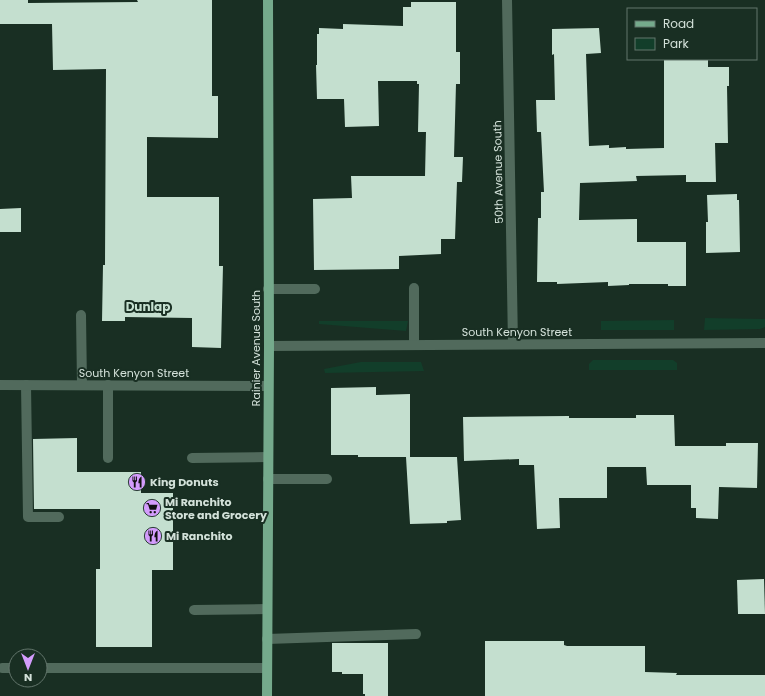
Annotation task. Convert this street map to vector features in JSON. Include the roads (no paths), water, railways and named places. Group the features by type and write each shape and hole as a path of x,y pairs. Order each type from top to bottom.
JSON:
{"main road":[{"name":"Rainier Avenue South","path":"267,696 269,346 268,0"}],"street":[{"name":"50th Avenue South","path":"507,0 513,344"},
{"path":"414,288 414,345"},
{"path":"268,289 315,289"},
{"path":"81,315 82,385"},
{"name":"South Kenyon Street","path":"269,346 765,343"},
{"name":"South Kenyon Street","path":"0,385 268,386"},
{"path":"26,385 28,517 59,517"},
{"path":"108,385 108,458"},
{"path":"192,458 268,457"},
{"path":"268,479 326,479"},
{"path":"194,610 267,609"},
{"path":"267,639 416,634"},
{"path":"2,668 8,668"},
{"path":"48,668 267,668"}],"place":[{"name":"King Donuts","path":"137,482"},
{"name":"Mi Ranchito Store and Grocery","path":"152,508"},
{"name":"Mi Ranchito","path":"153,536"}],"district":[{"name":"Dunlap","path":"148,306"}]}
